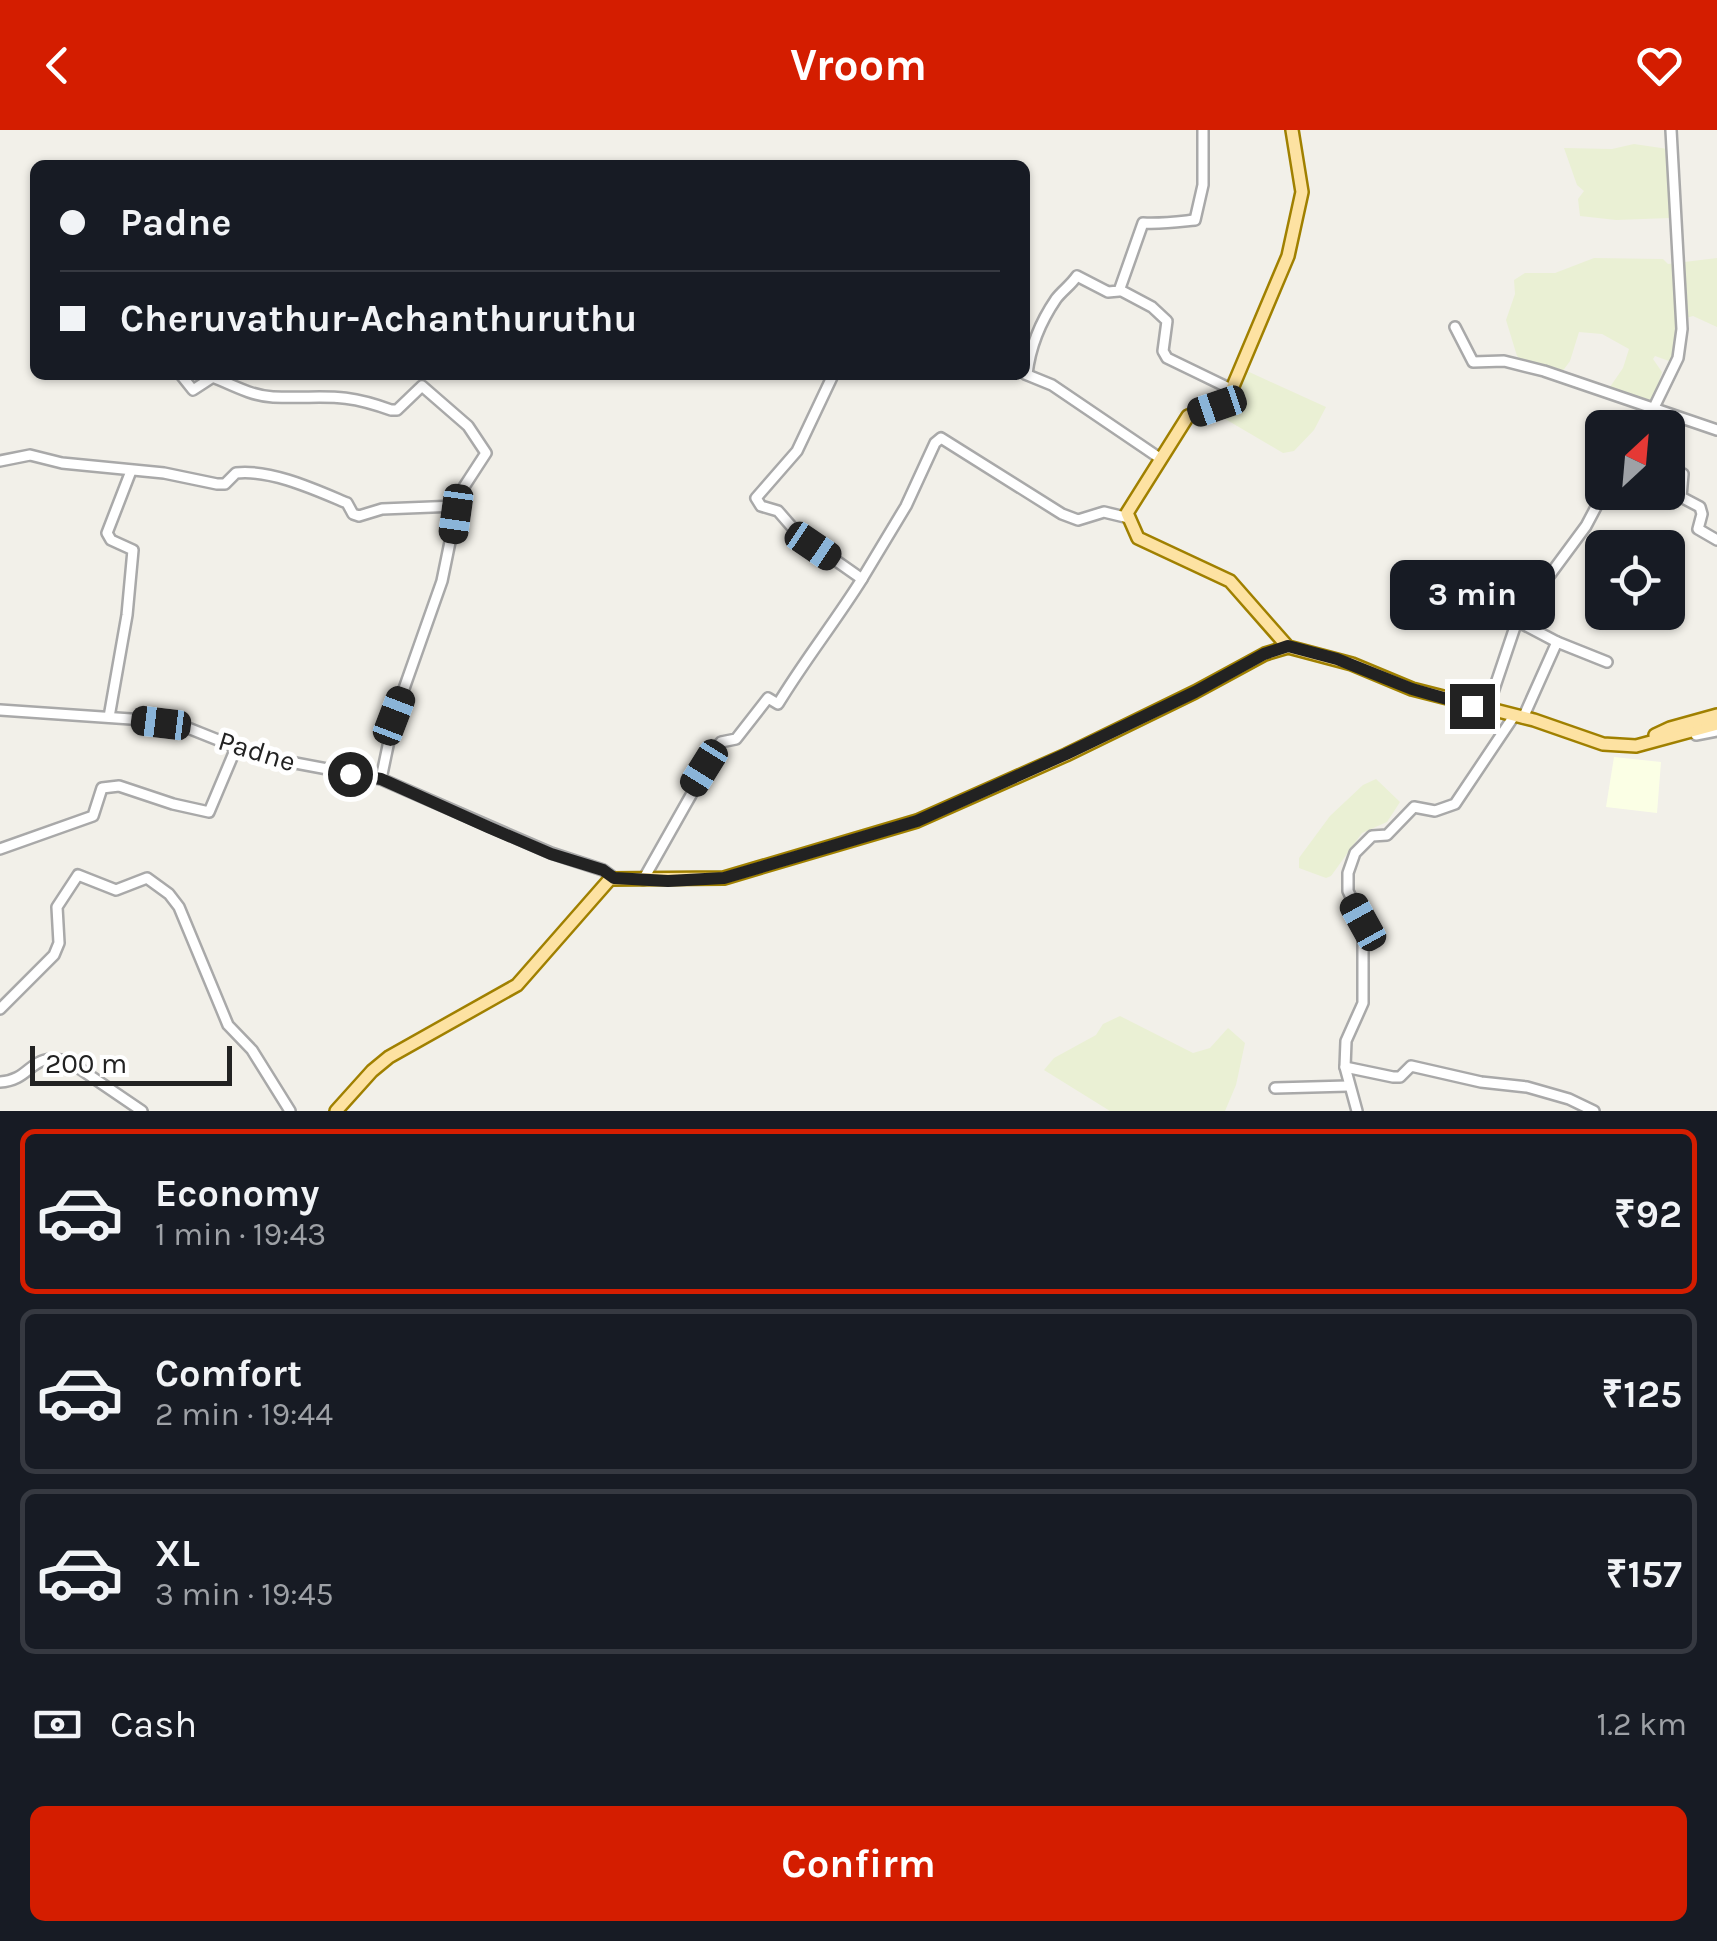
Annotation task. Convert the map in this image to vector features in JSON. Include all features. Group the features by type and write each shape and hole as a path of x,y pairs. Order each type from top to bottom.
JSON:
{"main road":[{"path":"1288,646 1230,581 1138,538 1127,513 1188,416 1217,406 1231,389 1292,240 1302,192 1292,130"},
{"path":"336,1111 390,1057 517,985 614,878 724,878 917,821 1195,692 1264,654 1288,646 1337,659 1412,689 1603,744 1636,746 1717,727"},
{"path":"1636,746 1670,728 1717,715"}],"street":[{"path":"1120,290 1143,223 1162,227 1176,219 1196,220 1204,185 1203,130"},
{"path":"1652,409 1678,358 1682,329 1671,130"},
{"path":"1030,361 1038,334 1059,295 1069,289 1077,276 1108,292 1120,290 1152,307 1167,321 1163,351 1167,358 1231,389"},
{"path":"1456,327 1472,362 1504,361 1544,371 1717,430"},
{"path":"1030,376 1052,386 1161,460"},
{"path":"185,380 193,390 208,380"},
{"path":"220,380 271,397 344,396 391,410 397,410 417,388 427,387 468,426 486,454 463,486 442,580 394,716 381,779"},
{"path":"830,380 797,450 756,498 761,506 778,512 798,534 862,580"},
{"path":"643,880 721,742 736,739 768,698 778,704 806,657 822,641 906,506 935,443 941,438 1062,514 1078,520 1104,512 1129,518"},
{"path":"0,461 30,455 217,484 225,484 240,472 278,477 348,503 353,514 359,516 382,509 457,506"},
{"path":"109,718 127,615 133,550 111,540 107,533 132,471"},
{"path":"1685,498 1700,506 1698,529 1717,540"},
{"path":"1487,710 1516,622 1594,510"},
{"path":"1516,622 1608,662"},
{"path":"1357,1111 1344,1067 1346,1040 1363,1003 1364,990 1363,922 1348,891 1348,874 1355,853 1372,836 1387,836 1414,807 1435,812 1455,804 1519,717 1557,642"},
{"name":"Padne","path":"0,710 188,728 286,763 381,779 551,854 603,870 614,878"},
{"path":"1660,740 1717,727"},
{"path":"0,849 94,816 102,788 119,786 209,812 236,748"},
{"path":"0,1009 54,955 59,943 57,907 78,875 109,890 147,878 169,894 178,907 228,1025 252,1050 290,1111"},
{"path":"0,1082 20,1076 42,1058 56,1058 70,1062 142,1111"},
{"path":"1344,1067 1400,1077 1411,1066 1481,1082 1527,1086 1594,1111"},
{"path":"1276,1088 1348,1086"}],"shaded area":[{"path":"1634,144 1668,149 1670,218 1616,220 1580,216 1578,199 1584,191 1577,185 1564,148 1612,149"},
{"path":"1594,258 1663,259 1668,264 1717,258 1717,327 1693,316 1686,318 1680,348 1669,361 1655,356 1653,359 1662,372 1654,397 1645,406 1610,387 1623,368 1629,349 1602,334 1579,332 1570,361 1562,372 1528,365 1517,356 1506,320 1515,294 1514,280 1525,273 1555,273"},
{"path":"1242,372 1326,407 1314,430 1294,451 1283,453 1215,413 1229,402"},
{"path":"1614,757 1661,762 1657,813 1606,807"},
{"path":"1376,779 1400,802 1387,822 1362,833 1331,876 1326,878 1299,868 1299,858 1330,816 1363,785"},
{"path":"1120,1016 1193,1053 1210,1048 1228,1028 1245,1043 1236,1085 1225,1111 1110,1111 1044,1070 1054,1058 1096,1035 1103,1024"}],"route":[{"path":"350,774 381,779 551,854 603,870 614,878 724,878 917,821 1151,714 1264,654 1288,646 1472,706"}]}
